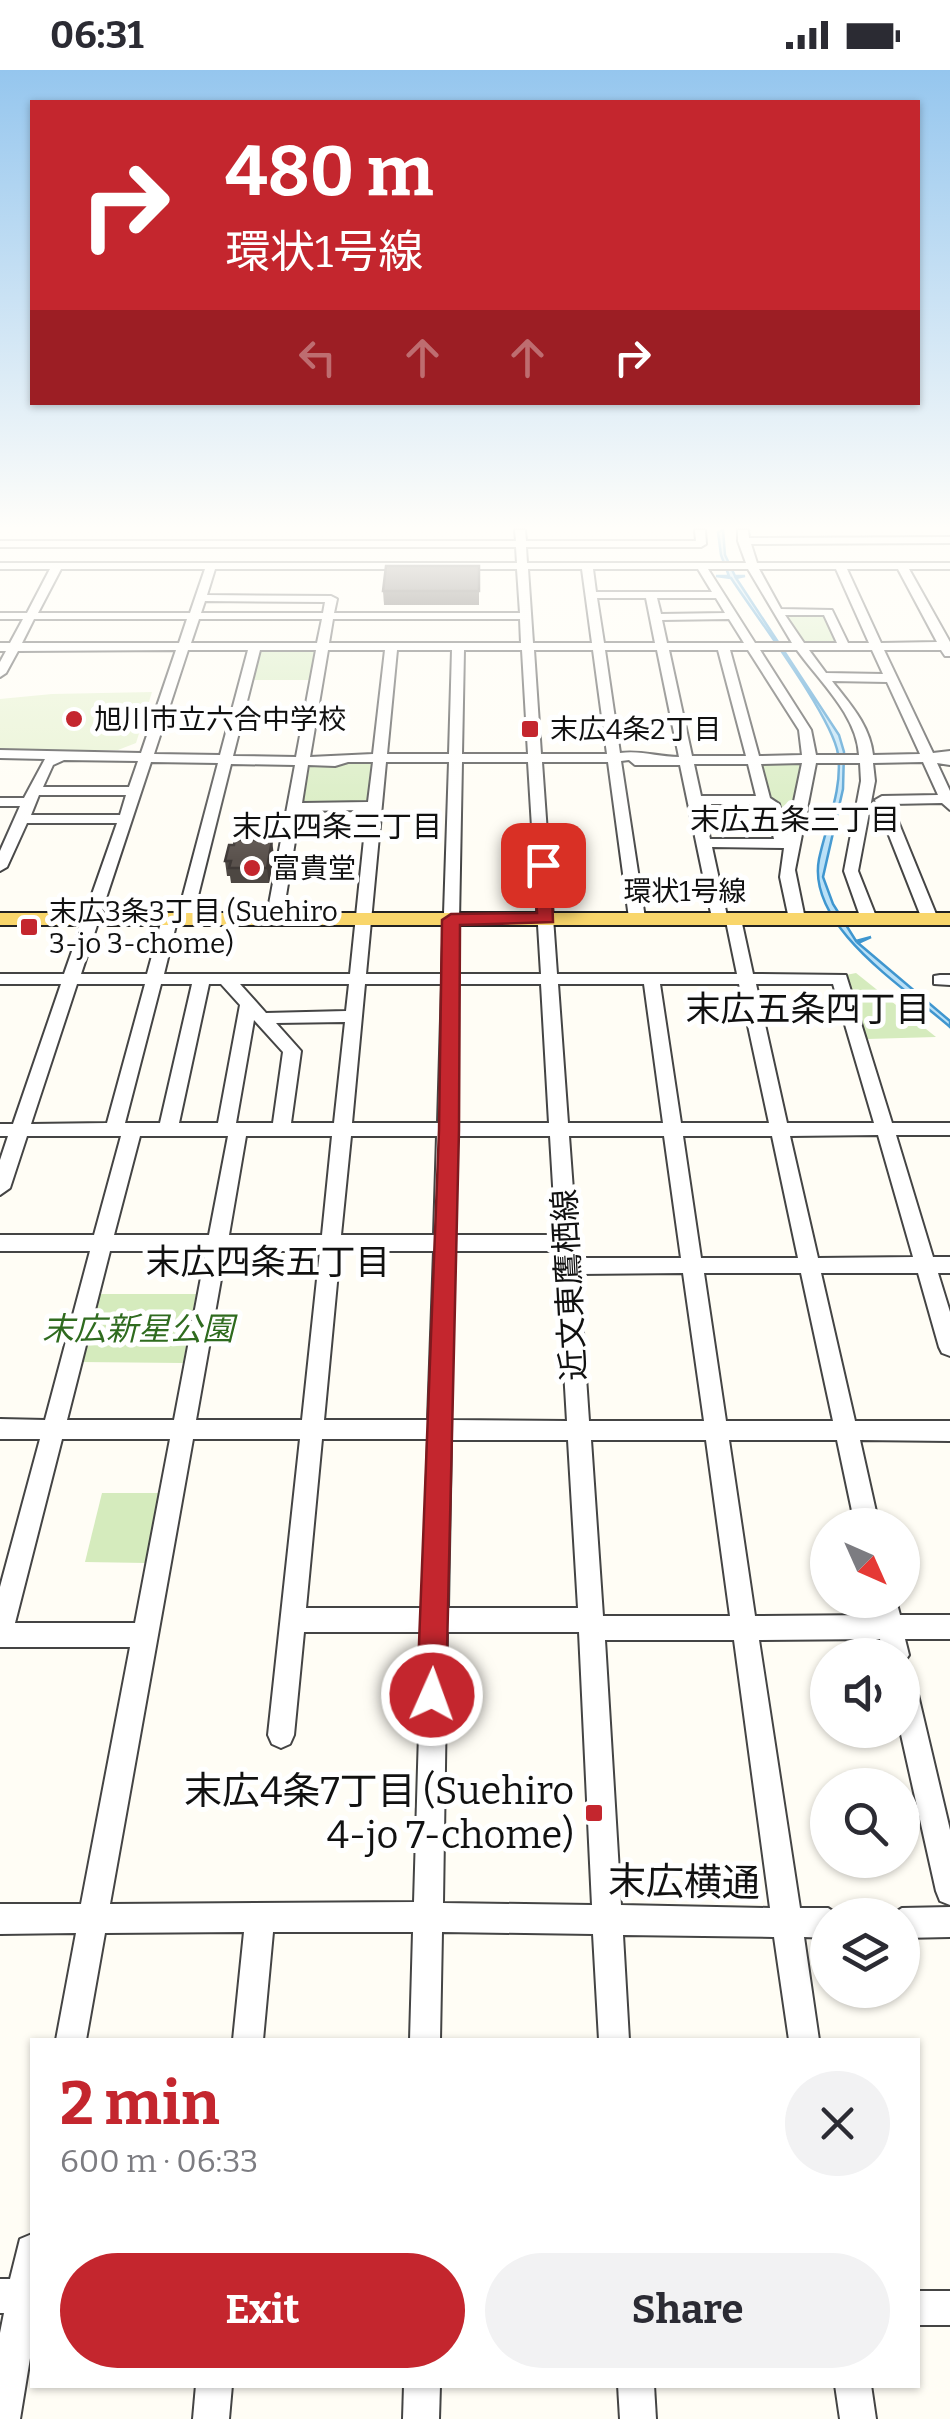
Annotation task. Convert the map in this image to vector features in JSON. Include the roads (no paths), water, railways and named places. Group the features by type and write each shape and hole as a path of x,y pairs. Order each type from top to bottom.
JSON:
{"main road":[{"name":"環状1号線","path":"0,919 940,919"}],"street":[{"path":"0,1188 10,1130 71,978 186,640"},
{"path":"274,920 324,640"},
{"name":"近文東鷹栖線","path":"529,640 614,2038"},
{"path":"597,640 637,918"},
{"path":"661,640 704,843 746,979 863,1508"},
{"path":"751,640 806,730 815,759 787,844 786,868 806,918"},
{"path":"794,640 856,722 874,800 940,919"},
{"path":"841,640 844,646"},
{"path":"873,640 948,802 874,800"},
{"path":"143,1635 0,1634 104,1243 154,978 177,920 226,759 254,646"},
{"path":"281,1735 391,646"},
{"path":"424,2038 458,646"},
{"path":"723,646 764,800"},
{"path":"0,673 7,647 948,649"},
{"path":"825,678 891,678"},
{"path":"0,754 59,754 58,758"},
{"path":"0,867 12,829 46,763 58,758 303,758 335,762 346,758 614,758 622,762 649,758 950,758"},
{"path":"0,802 32,796 136,791"},
{"path":"695,800 764,800 772,804 787,844"},
{"path":"863,919 851,871 874,800"},
{"path":"295,807 375,806"},
{"path":"12,829 125,819"},
{"path":"704,843 787,844"},
{"path":"168,1130 202,978"},
{"path":"224,978 292,1051 281,1130"},
{"path":"652,978 804,2038"},
{"path":"0,997 4,979 840,979 950,1347"},
{"path":"71,2038 216,1243 249,1003"},
{"path":"263,1018 354,1016"},
{"path":"10,1130 950,1130"},
{"path":"0,1243 566,1243"},
{"path":"567,1266 950,1265"},
{"path":"0,1429 950,1431"},
{"path":"888,1618 892,1638"},
{"path":"291,1620 744,1628 950,1627"},
{"path":"917,1748 950,1891"},
{"name":"末広横通","path":"0,1919 425,1918 810,1923"},
{"path":"248,2038 260,1920"},
{"path":"920,1922 950,1922"},
{"path":"2,2419 19,2296 30,2258"},
{"path":"920,2308 950,2308"},
{"path":"211,2419 214,2388"},
{"path":"421,2419 422,2388"},
{"path":"636,2388 638,2419"},
{"path":"853,2388 858,2419"}],"water":[{"path":"774,640 839,735 844,752 843,789 823,877 833,904 856,941 871,937 858,943 950,1021 950,1027 863,954 828,908 819,884 819,859 836,794 838,754 808,691"}],"place":[{"name":"旭川市立六合中学校","path":"74,719"},
{"name":"末広4条2丁目","path":"530,729"},
{"name":"富貴堂","path":"252,868"},
{"name":"末広3条3丁目 (Suehiro 3-jo 3-chome)","path":"29,927"},
{"name":"末広4条7丁目 (Suehiro 4-jo 7-chome)","path":"594,1813"}],"district":[{"name":"末広五条三丁目","path":"795,820"},
{"name":"末広四条三丁目","path":"337,827"},
{"name":"末広五条四丁目","path":"808,1009"},
{"name":"末広四条五丁目","path":"268,1262"}],"park label":[{"name":"末広新星公園","path":"138,1329"}]}
